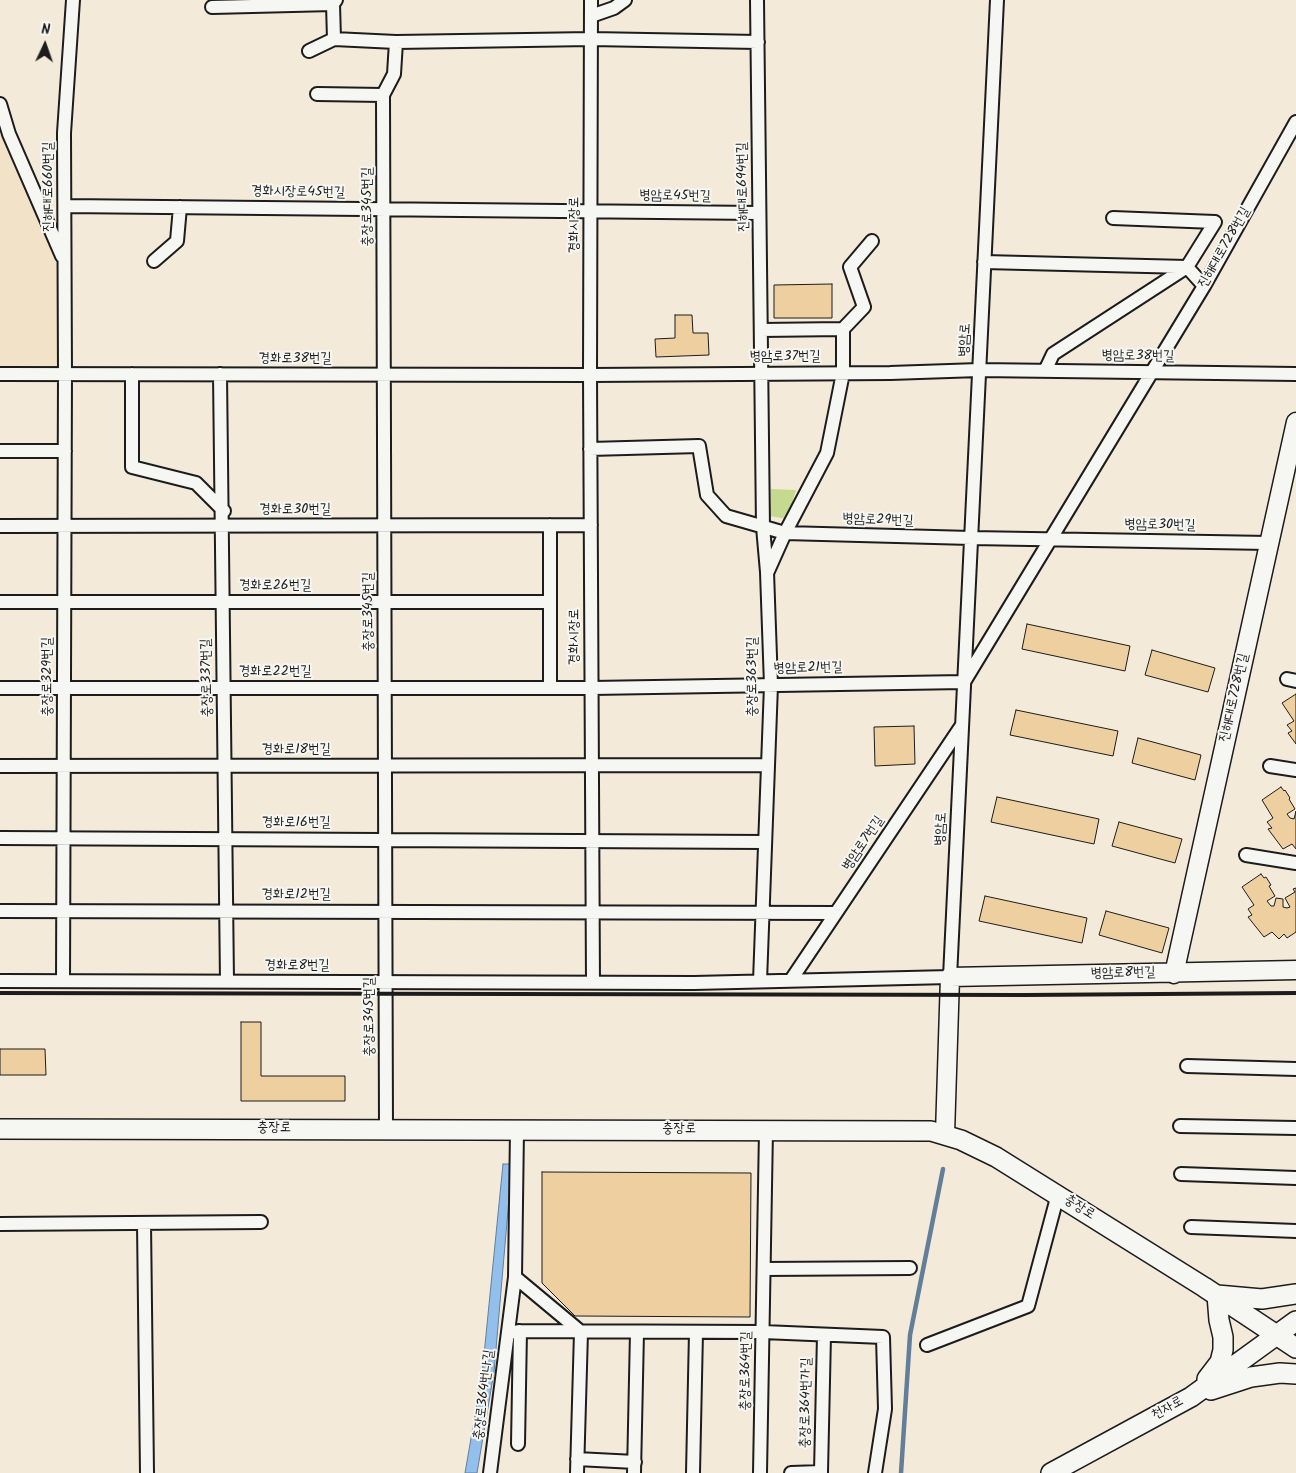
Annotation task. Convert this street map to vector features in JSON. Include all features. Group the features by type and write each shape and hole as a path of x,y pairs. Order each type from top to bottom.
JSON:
{"main road":[{"name":"충장로","path":"0,1129 931,1131 961,1140 996,1157 1058,1194 1296,1348"},
{"path":"1190,1397 1215,1369 1222,1356 1223,1337 1217,1296 1262,1299 1296,1294"},
{"name":"천자로","path":"1051,1473 1190,1397 1296,1321"},
{"path":"1190,1397 1251,1377 1280,1373 1296,1374"}],"street":[{"name":"진해대로660번길","path":"66,374 64,134 73,0"},
{"name":"경화시장로","path":"591,0 590,449 593,982"},
{"path":"591,16 614,8 625,0"},
{"name":"진해대로694번길","path":"757,0 761,373"},
{"name":"병암로","path":"950,976 997,0"},
{"path":"212,7 335,2 334,39"},
{"path":"309,51 334,39 396,42 591,39 758,42"},
{"path":"317,94 383,95 394,74 396,42"},
{"name":"충장로345번길","path":"383,95 386,1129"},
{"path":"0,104 9,134 65,262"},
{"name":"진해대로728번길","path":"1152,372 1204,286 1296,122"},
{"name":"경화시장로45번길","path":"65,206 591,211"},
{"path":"154,261 177,241 180,207"},
{"name":"병암로45번길","path":"591,211 760,213"},
{"path":"1045,371 1052,354 1186,266 1215,222 1113,218"},
{"path":"767,572 827,453 843,373 843,329 864,307 850,267 872,241"},
{"path":"984,262 1186,266 1204,286"},
{"path":"760,330 843,329"},
{"name":"병암로37번길","path":"590,375 979,370"},
{"name":"병암로38번길","path":"979,370 1296,374"},
{"path":"1050,539 1152,372"},
{"name":"충장로363번길","path":"760,981 771,685 767,572 763,527 761,373"},
{"name":"경화로38번길","path":"0,374 590,375"},
{"name":"충장로329번길","path":"63,981 66,374"},
{"path":"132,374 132,467 196,483 238,526"},
{"name":"충장로337번길","path":"220,374 227,981"},
{"name":"진해대로728번길","path":"1174,974 1296,422"},
{"path":"590,449 699,446 707,495 726,516 785,533"},
{"path":"0,451 65,451"},
{"path":"550,525 550,688"},
{"name":"경화로30번길","path":"0,526 591,525"},
{"name":"병암로29번길","path":"785,533 971,538"},
{"name":"병암로30번길","path":"971,538 1269,543"},
{"name":"병암로","path":"964,682 1050,539"},
{"name":"경화로26번길","path":"0,602 549,602"},
{"name":"병암로21번길","path":"592,688 964,682"},
{"name":"경화로22번길","path":"0,688 592,688"},
{"name":"병암로7번길","path":"791,980 962,725"},
{"path":"592,765 768,765"},
{"name":"경화로18번길","path":"0,766 592,765"},
{"path":"1270,766 1296,770"},
{"name":"경화로16번길","path":"0,838 592,840"},
{"path":"592,840 765,842"},
{"path":"1246,855 1296,863"},
{"name":"경화로12번길","path":"0,911 593,912"},
{"path":"593,912 836,913"},
{"name":"병암로8번길","path":"950,976 1174,974 1296,970"},
{"path":"593,982 760,981 950,976 945,1134"},
{"name":"경화로8번길","path":"0,981 593,982"},
{"path":"1187,1066 1296,1069"},
{"path":"1180,1126 1296,1128"},
{"path":"517,1129 514,1332 518,1444"},
{"name":"충장로364번길","path":"760,1473 766,1130"},
{"path":"1181,1174 1296,1178"},
{"path":"926,1345 1028,1306 1058,1194"},
{"path":"0,1224 262,1222"},
{"path":"144,1223 147,1473"},
{"path":"1192,1228 1296,1231"},
{"path":"764,1269 910,1268"},
{"path":"515,1277 581,1332"},
{"path":"514,1332 763,1332 883,1337 885,1409 875,1473"},
{"name":"충장로364번나길","path":"490,1473 514,1332"},
{"path":"577,1473 581,1332"},
{"path":"577,1459 634,1468 637,1332"},
{"path":"693,1473 696,1332"},
{"name":"충장로364번가길","path":"791,1473 821,1472 824,1335"}],"shaded area":[{"path":"0,134 9,134 56,260 62,370 0,370"}],"green space":[{"path":"771,489 796,490 787,519 770,516"}],"water":[{"path":"503,1164 512,1164 494,1372 477,1473 465,1473 482,1375"}],"building":[{"path":"832,284 832,318 774,318 774,285"},
{"path":"675,315 692,315 693,333 708,333 709,355 656,357 655,339 675,338"},
{"path":"1027,624 1130,646 1125,671 1022,649"},
{"path":"1152,650 1215,668 1208,692 1145,675"},
{"path":"1296,694 1296,744 1288,733 1292,731 1287,725 1294,721 1282,703"},
{"path":"1016,710 1118,731 1113,756 1010,735"},
{"path":"914,726 915,764 875,766 874,727"},
{"path":"1138,738 1201,755 1195,780 1132,763"},
{"path":"1281,787 1285,790 1295,809 1287,814 1290,818 1294,819 1296,811 1296,849 1292,844 1283,849 1268,829 1272,828 1267,822 1273,818 1262,800"},
{"path":"997,797 1099,819 1094,844 991,822"},
{"path":"1119,822 1182,839 1175,863 1112,846"},
{"path":"1261,874 1264,878 1266,877 1275,896 1267,901 1271,906 1274,906 1276,898 1283,899 1283,907 1290,907 1285,898 1295,892 1293,889 1296,888 1296,932 1287,938 1284,934 1279,939 1272,932 1264,937 1248,917 1252,915 1248,909 1254,905 1242,887"},
{"path":"985,896 1087,918 1082,943 979,921"},
{"path":"1106,911 1169,928 1162,953 1099,935"},
{"path":"241,1022 261,1022 261,1076 345,1076 345,1101 241,1101"},
{"path":"0,1049 45,1049 46,1075 0,1075"},
{"path":"542,1172 751,1173 750,1317 575,1316 542,1283"}],"waterway":[{"path":"901,1473 910,1335 943,1169"}],"railway":[{"path":"0,993 1024,995 1296,993"}]}
